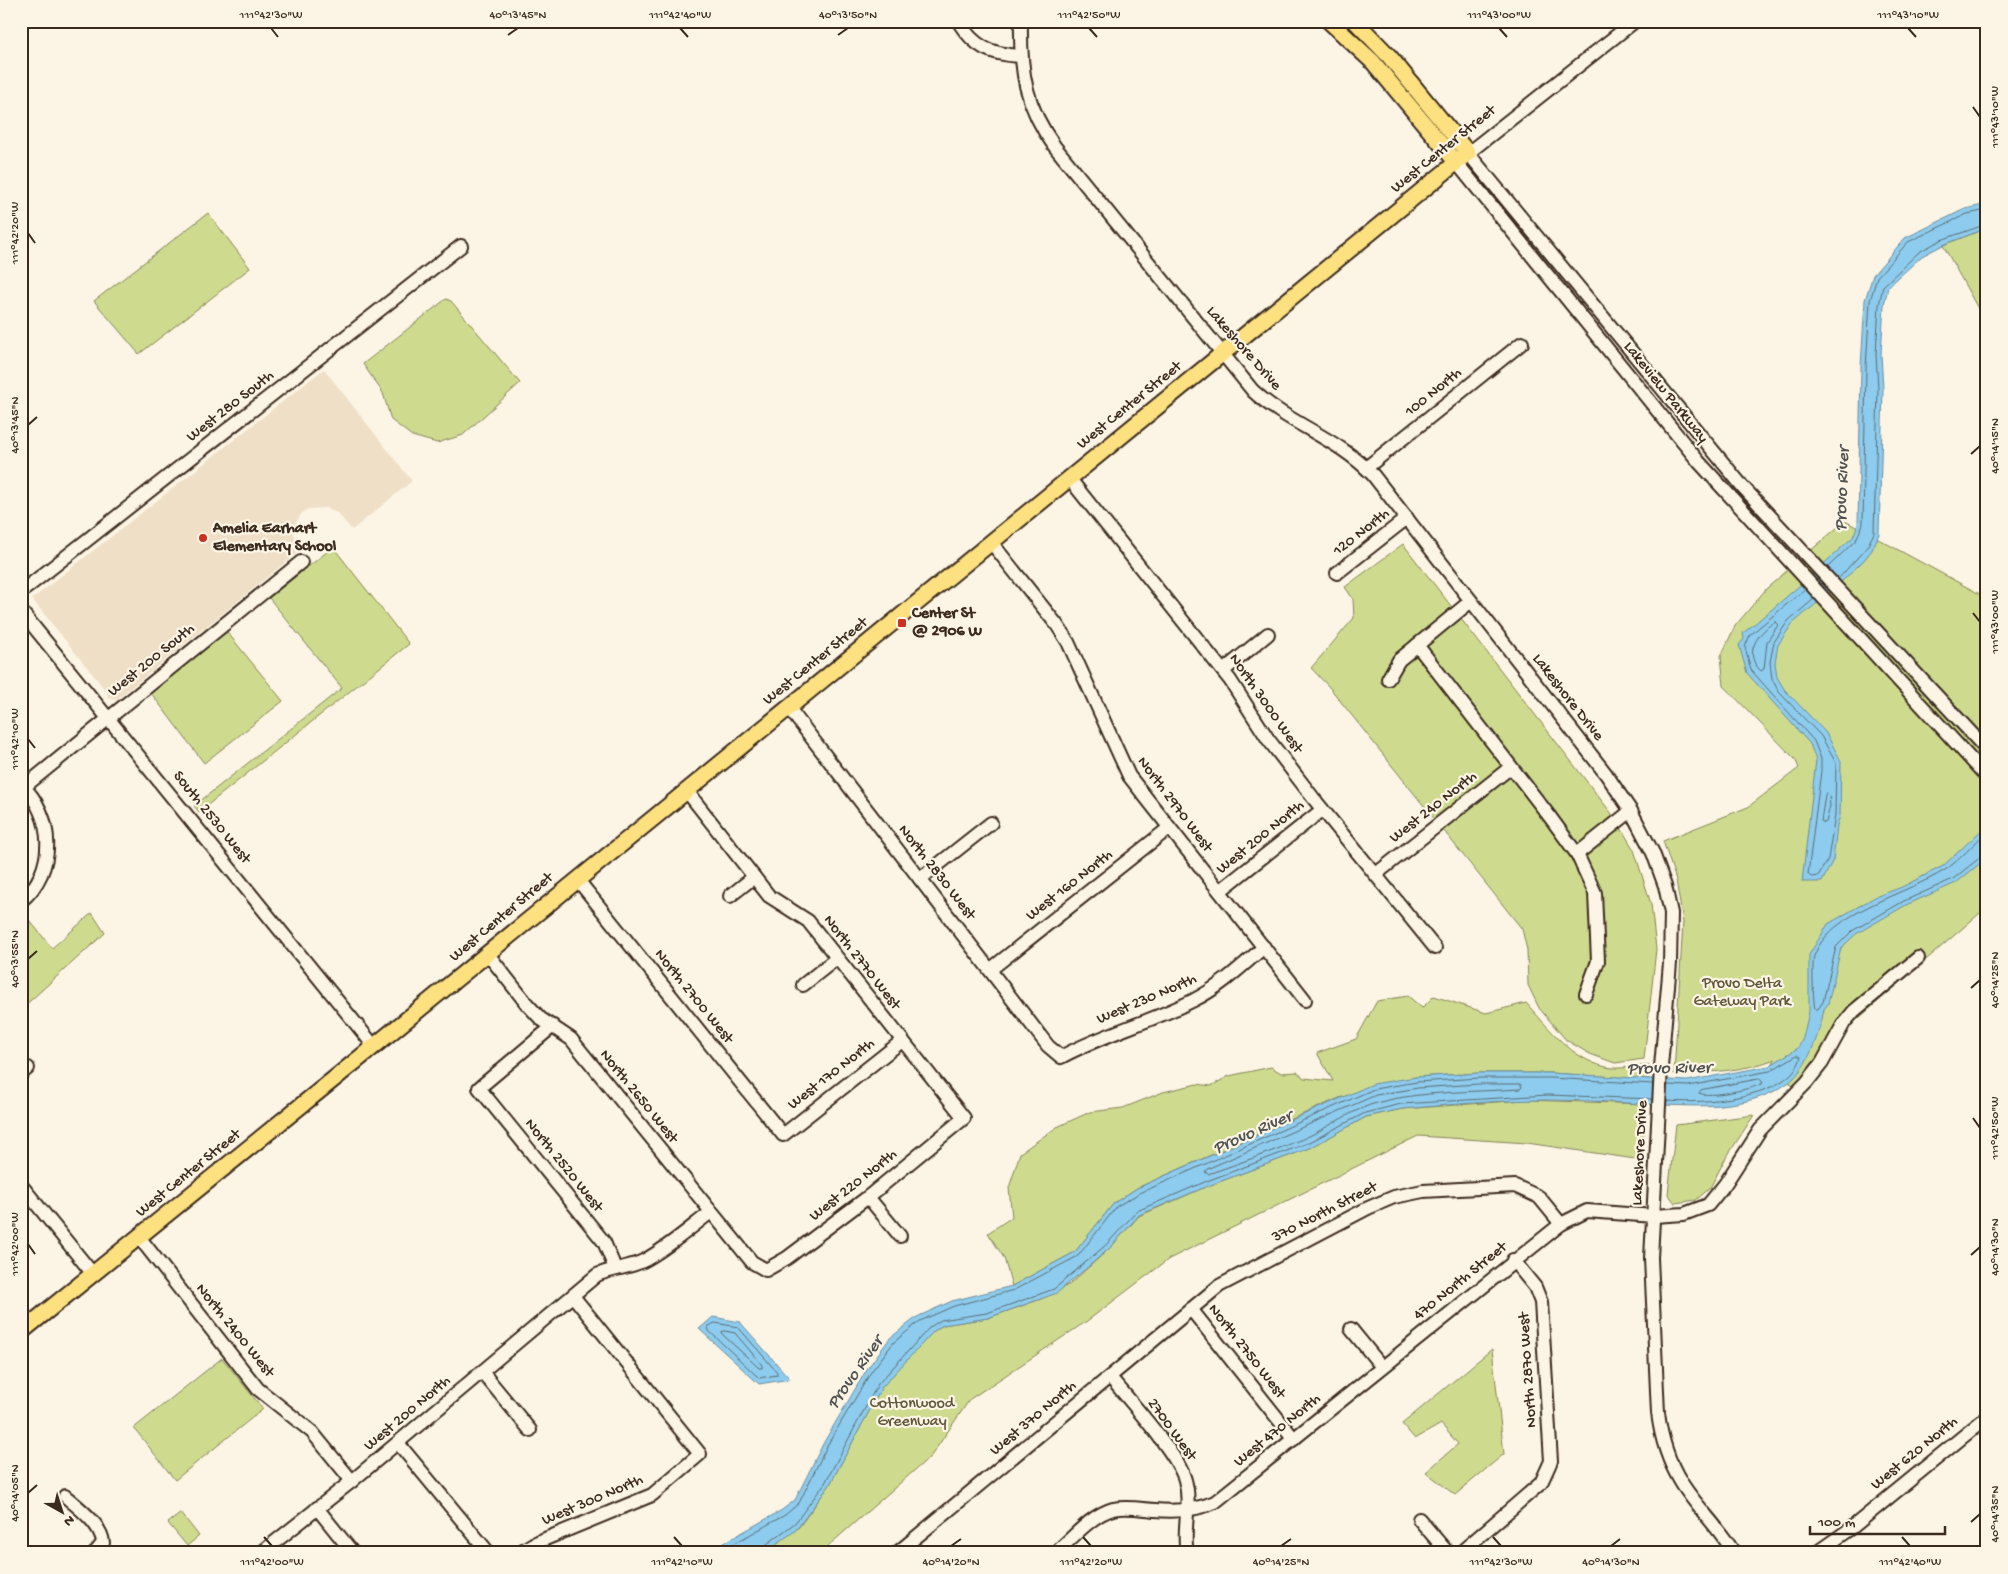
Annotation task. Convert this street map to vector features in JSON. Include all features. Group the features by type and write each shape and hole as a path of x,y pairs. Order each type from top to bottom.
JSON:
{"main road":[{"name":"Lakeview Parkway","path":"1329,21 1373,62 1462,158"},
{"name":"Lakeview Parkway","path":"1356,21 1389,56 1462,158"},
{"name":"West Center Street","path":"21,1332 1462,158"}],"street":[{"path":"958,21 981,48 990,52 1020,56"},
{"name":"Lakeshore Drive","path":"1021,21 1020,56 1028,96 1048,138 1253,391 1271,406 1340,446 1366,468 1606,774 1631,811 1653,853 1665,886 1671,913 1670,963 1661,1067 1651,1280 1661,1433 1669,1458 1681,1482 1731,1548 1744,1553"},
{"name":"West Center Street","path":"1462,158 1635,21"},
{"name":"Lakeview Parkway","path":"1462,158 1800,550 1985,746"},
{"name":"Lakeview Parkway","path":"1462,158 1684,444 1987,777"},
{"name":"West 280 South","path":"21,592 461,246"},
{"name":"100 North","path":"1366,468 1522,343"},
{"name":"North 3000 West","path":"1069,478 1223,671 1268,738 1322,810 1376,874 1434,948"},
{"name":"120 North","path":"1337,573 1407,518"},
{"name":"North 2970 West","path":"991,542 1062,634 1129,776 1305,1000"},
{"name":"West 200 South","path":"23,786 301,562"},
{"path":"1388,679 1399,660 1471,601"},
{"name":"South 2530 West","path":"21,611 374,1046"},
{"path":"1223,671 1268,634"},
{"path":"1418,645 1577,854 1596,892 1598,961 1586,994"},
{"name":"North 2830 West","path":"788,707 991,969 1048,1046 1061,1057"},
{"path":"1969,758 1985,746"},
{"name":"West 240 North","path":"1376,874 1511,767"},
{"path":"21,902 36,886 44,873 48,852 42,816 32,796 23,786"},
{"name":"North 2770 West","path":"686,790 769,896 808,921 964,1118"},
{"name":"West 200 North","path":"1220,891 1322,810"},
{"path":"1577,854 1631,811"},
{"path":"920,879 991,823"},
{"name":"West 160 North","path":"991,969 1169,828"},
{"path":"730,896 754,877"},
{"name":"North 2700 West","path":"577,879 783,1135"},
{"name":"West 230 North","path":"1061,1057 1080,1047 1194,1000 1214,988 1264,948"},
{"name":"North 2650 West","path":"487,953 527,1004 571,1039 752,1262 759,1267"},
{"path":"803,986 837,958"},
{"path":"1561,1224 1587,1211 1654,1216 1684,1214 1708,1205 1725,1184 1760,1130 1801,1089 1822,1064 1844,1022 1854,1011 1918,958"},
{"name":"North 2520 West","path":"553,1026 479,1088 604,1242 615,1268"},
{"name":"West 170 North","path":"783,1135 902,1041"},
{"name":"West 220 North","path":"759,1267 766,1270 787,1258 868,1196 964,1118"},
{"path":"21,1185 93,1274"},
{"name":"370 North Street","path":"1191,1309 1220,1286 1368,1208 1394,1197 1423,1191 1515,1186 1539,1197 1561,1224"},
{"path":"868,1196 900,1236"},
{"name":"West 200 North","path":"261,1553 352,1481 598,1276 615,1268 644,1261 666,1247 711,1212"},
{"name":"470 North Street","path":"1382,1367 1513,1260 1561,1224"},
{"name":"North 2400 West","path":"139,1237 252,1382 266,1397 312,1432 352,1481"},
{"name":"North 2870 West","path":"1460,1553 1541,1483 1551,1461 1541,1302 1535,1287 1513,1260"},
{"name":"West 300 North","path":"518,1553 533,1544 652,1495 700,1454 573,1296"},
{"name":"West 370 North","path":"897,1553 1191,1309"},
{"name":"North 2750 West","path":"1191,1309 1294,1439"},
{"path":"1351,1329 1382,1367"},
{"name":"West 470 North","path":"1055,1553 1091,1522 1113,1509 1134,1508 1174,1512 1215,1502 1382,1367"},
{"path":"483,1373 530,1430"},
{"name":"2700 West","path":"1110,1377 1176,1462 1185,1478 1188,1509 1187,1553"},
{"name":"West 620 North","path":"1816,1553 1849,1530 1987,1417"},
{"path":"398,1443 489,1553"},
{"path":"65,1496 80,1508 102,1534 103,1543 95,1553"},
{"path":"317,1508 353,1553"},
{"path":"1419,1519 1448,1553"}],"shaded area":[{"name":"Amelia Earhart Elementary School","path":"324,369 412,481 352,530 337,513 326,508 308,509 302,513 292,529 298,544 293,547 297,553 116,700 108,698 107,692 32,599"}],"green space":[{"path":"208,213 250,268 139,354 94,301"},
{"path":"1987,228 1987,325 1943,245"},
{"path":"446,299 451,301 520,383 463,435 437,443 412,436 391,420 383,393 363,364"},
{"name":"Provo Delta Gateway Park","path":"1845,521 1987,598 1987,907 1829,1044 1796,1090 1773,1063 1775,1059 1738,1069 1674,1074 1683,922 1676,880 1663,841 1748,807 1799,768 1795,759 1724,686 1721,656 1735,626 1767,588"},
{"path":"1403,544 1615,818 1634,850 1651,904 1656,949 1644,1059 1615,1063 1590,1054 1566,1040 1539,1008 1528,985 1527,950 1522,929 1330,688 1311,668 1354,618 1353,599 1345,587"},
{"path":"333,547 409,644 199,812 194,806 342,688 269,598"},
{"path":"227,632 283,701 204,763 151,693"},
{"path":"92,913 105,933 21,1009 21,918 25,915 52,948"},
{"path":"1408,996 1422,1008 1434,996 1486,1013 1526,1003 1561,1041 1582,1057 1593,1063 1611,1068 1649,1065 1648,1079 1550,1073 1479,1073 1416,1077 1339,1098 1137,1188 1114,1203 1075,1252 1012,1286 1004,1258 988,1233 1012,1217 1009,1188 1020,1153 1057,1127 1090,1112 1123,1108 1163,1092 1197,1084 1211,1086 1229,1076 1271,1067 1281,1073 1297,1072 1304,1078 1333,1081 1317,1053 1356,1039 1377,1001"},
{"name":"Cottonwood Greenway","path":"1524,1100 1646,1104 1642,1160 1527,1143 1418,1136 1169,1259 1087,1321 970,1399 931,1456 820,1553 763,1553 799,1527 829,1486 882,1387 903,1362 934,1331 943,1325 988,1318 1041,1299 1070,1284 1110,1248 1139,1216 1208,1186 1310,1148 1366,1117 1402,1109"},
{"path":"1754,1115 1724,1161 1710,1188 1696,1200 1675,1203 1668,1194 1676,1125"},
{"path":"1492,1349 1504,1454 1455,1495 1426,1472 1458,1444 1441,1424 1415,1439 1402,1424"},
{"path":"222,1358 263,1409 175,1480 134,1428"},
{"path":"181,1513 199,1536 187,1546 168,1523"}],"water":[{"path":"1987,204 1987,228 1943,245 1922,256 1888,287 1884,305 1881,354 1883,389 1879,534 1872,550 1864,560 1834,589 1792,624 1778,645 1775,662 1777,677 1784,689 1826,733 1841,761 1840,816 1837,825 1833,860 1822,882 1802,882 1816,760 1810,744 1747,673 1739,645 1744,639 1743,633 1853,537 1858,524 1861,367 1865,300 1873,275 1905,238 1965,209"},
{"path":"1987,825 1987,858 1956,883 1906,905 1856,934 1841,948 1828,1004 1824,1009 1820,1028 1812,1049 1802,1069 1788,1083 1755,1099 1719,1105 1681,1106 1546,1100 1402,1109 1366,1117 1310,1148 1208,1186 1139,1215 1110,1248 1057,1293 988,1318 943,1325 934,1331 882,1387 829,1486 795,1531 763,1553 706,1553 782,1510 795,1500 824,1442 867,1369 890,1338 917,1317 952,1301 1012,1286 1075,1252 1114,1203 1137,1188 1373,1084 1416,1077 1479,1073 1550,1073 1687,1081 1769,1066 1798,1048 1803,1038 1809,1012 1809,955 1828,924 1875,897 1902,887 1943,866"},
{"path":"713,1317 740,1322 790,1379 759,1384 699,1329"}],"place":[{"name":"Amelia Earhart Elementary School","path":"203,538"},
{"name":"Center St @ 2906 W","path":"902,623"}],"water label":[{"name":"Provo River","path":"1843,489"},
{"name":"Provo River","path":"1669,1069"},
{"name":"Provo River","path":"1253,1133"},
{"name":"Provo River","path":"856,1373"}]}
